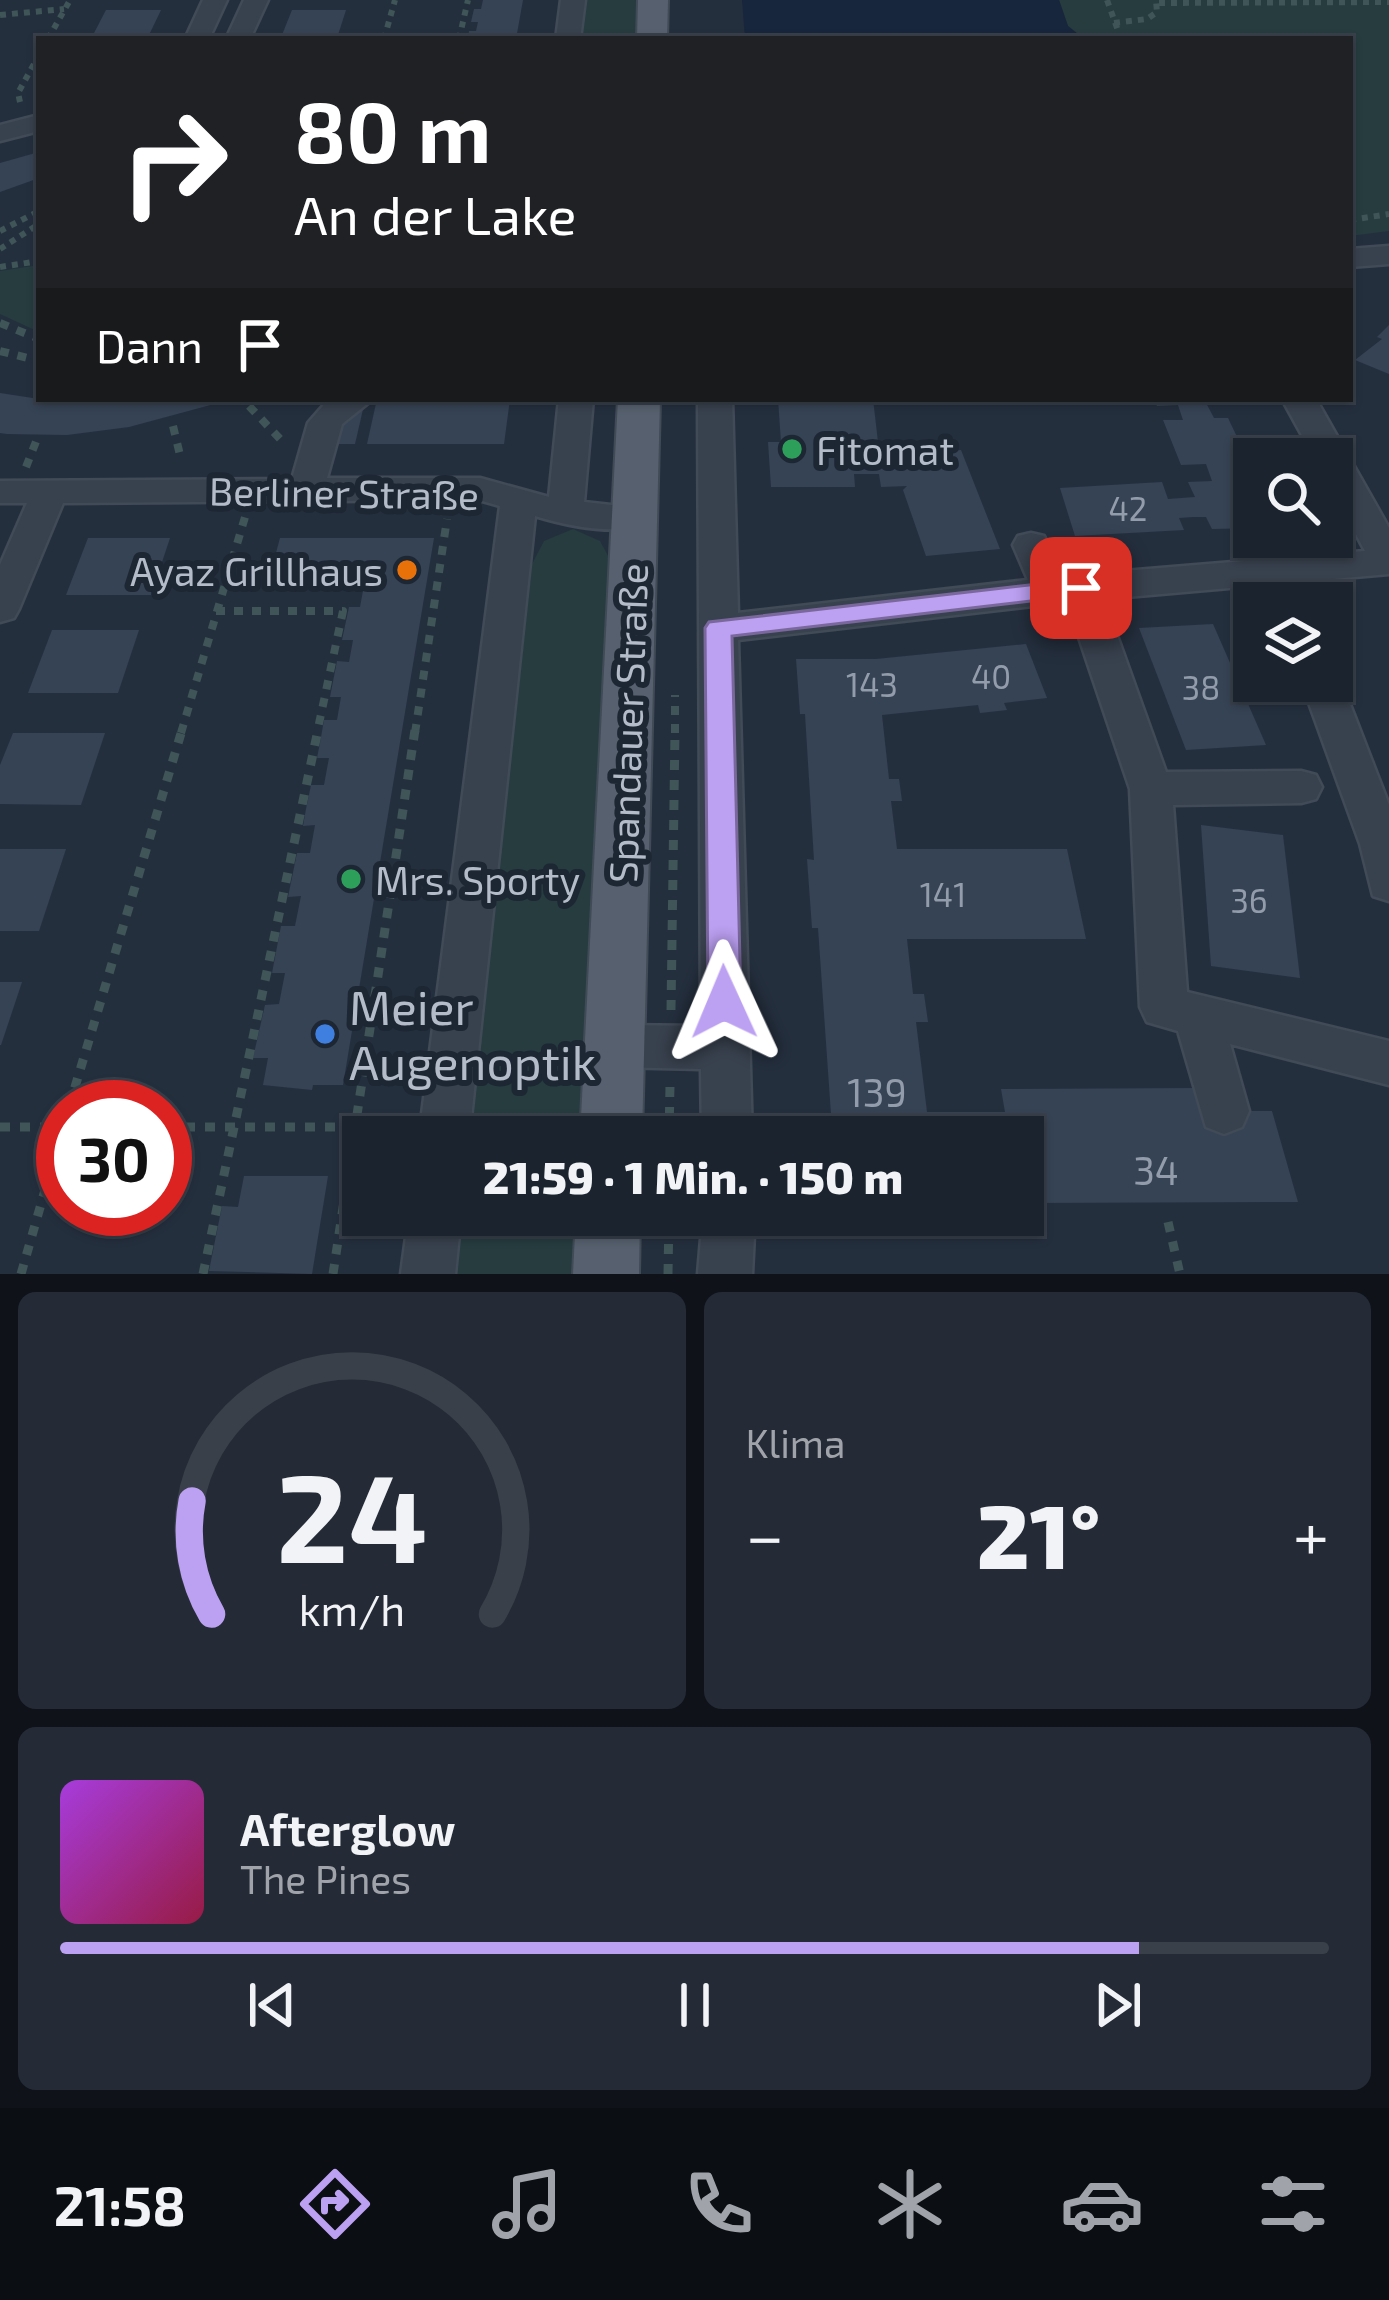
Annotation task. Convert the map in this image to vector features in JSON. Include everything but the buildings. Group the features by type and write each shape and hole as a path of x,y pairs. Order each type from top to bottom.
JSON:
{"main road":[{"path":"652,36 653,0"},
{"name":"Spandauer Straße","path":"612,1116 639,402"},
{"path":"606,1274 607,1236"}],"street":[{"path":"198,36 215,0"},
{"path":"239,36 256,0"},
{"path":"568,36 574,0"},
{"path":"0,133 36,123"},
{"path":"1353,258 1389,255"},
{"path":"302,472 326,418 349,402"},
{"path":"565,513 576,402"},
{"path":"715,402 727,1116"},
{"path":"1301,402 1389,561 1309,582"},
{"name":"Berliner Straße","path":"0,492 302,472 480,488 565,513 634,518"},
{"path":"0,609 50,491"},
{"path":"447,1116 519,500"},
{"path":"1031,545 1066,589 1151,789 1164,1007 1389,1063"},
{"path":"718,628 1066,589 1233,588"},
{"path":"1329,702 1382,844 1389,883"},
{"path":"1151,789 1301,787"},
{"path":"1198,1015 1223,1111"},
{"path":"614,1046 725,1048"},
{"path":"428,1274 433,1236"},
{"path":"725,1274 728,1236"}],"path":[{"path":"50,36 70,0"},
{"path":"385,36 395,0"},
{"path":"460,36 468,0"},
{"path":"1107,0 1120,36"},
{"path":"1114,23 1147,19 1157,12 1157,1 1389,2"},
{"path":"0,15 64,9"},
{"path":"36,60 18,93 36,123"},
{"path":"0,231 36,213"},
{"path":"1353,220 1389,214"},
{"path":"0,249 36,226"},
{"path":"0,267 36,261"},
{"path":"0,323 36,339"},
{"path":"0,351 36,360"},
{"path":"249,406 302,472"},
{"path":"173,426 181,455"},
{"path":"77,1080 245,517"},
{"path":"357,1116 447,519"},
{"path":"202,1274 343,611 216,611"},
{"path":"669,1116 676,676"},
{"path":"192,1127 342,1126"},
{"path":"0,1127 36,1127"},
{"path":"333,1274 342,1216"},
{"path":"21,1274 36,1222"},
{"path":"1168,1222 1180,1274"},
{"path":"668,1274 669,1236"}],"green space":[{"path":"583,0 638,0 636,36 578,36"},
{"path":"1059,0 1389,0 1389,231 1353,236 1353,36 1080,36 1068,26"},
{"path":"36,265 36,331 0,314 0,271"},
{"path":"573,529 600,541 612,563 583,1116 472,1116 532,564 544,541"},
{"path":"459,1236 577,1236 575,1274 455,1274"}],"water":[{"path":"742,0 1059,0 1068,26 1080,36 745,36"}],"place":[{"name":"Fitomat","path":"792,449"},
{"name":"Ayaz Grillhaus","path":"407,570"},
{"name":"Mrs. Sporty","path":"351,879"},
{"name":"Meier Augenoptik","path":"325,1034"}],"route":[{"path":"724,1002 718,628 1081,588"}]}
